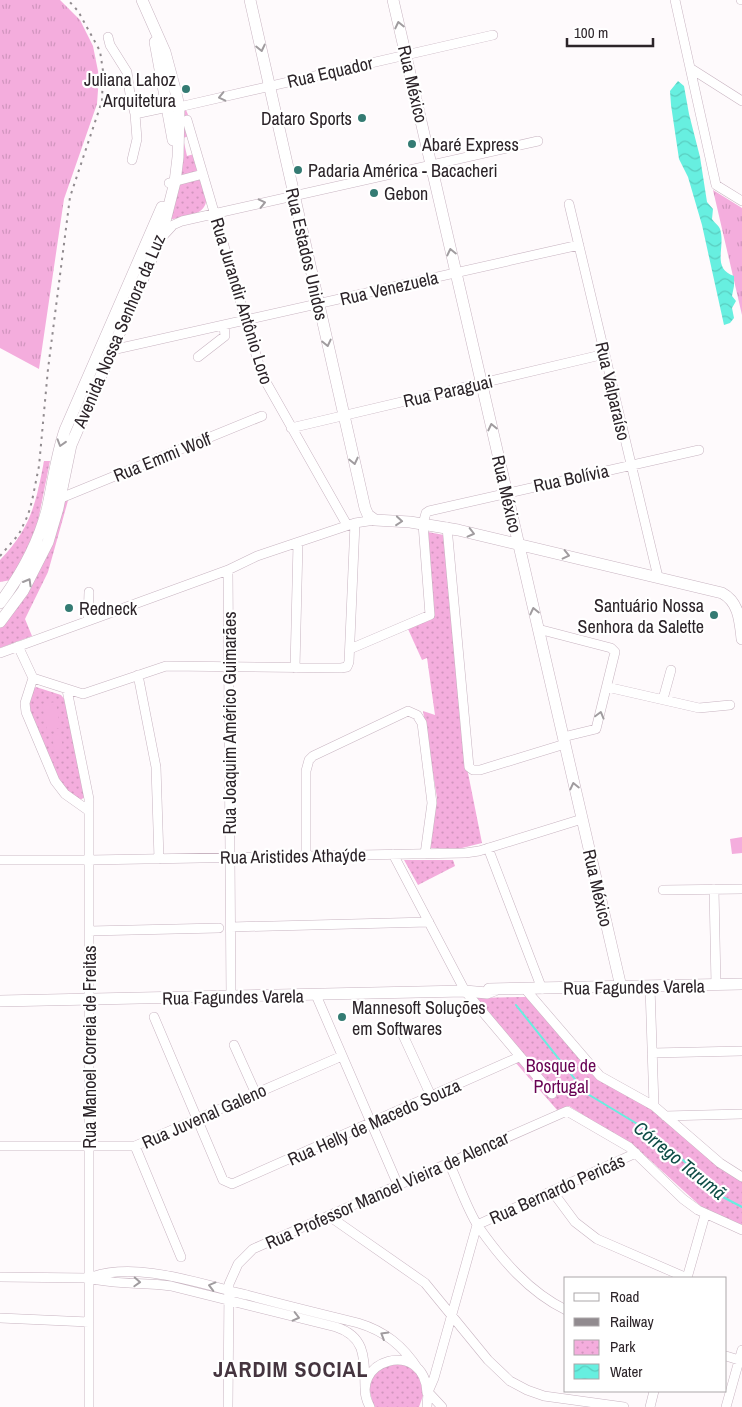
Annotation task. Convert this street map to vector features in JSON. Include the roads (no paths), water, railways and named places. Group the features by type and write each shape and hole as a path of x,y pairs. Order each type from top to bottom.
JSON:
{"main road":[{"name":"Avenida Nossa Senhora da Luz","path":"0,622 32,576 48,542 61,498 71,445 161,237 172,182 174,151 173,79 167,59 142,0 173,107"},
{"name":"Rua Estados Unidos","path":"250,0 365,508 368,515 374,520"},
{"name":"Rua México","path":"393,0 621,987"},
{"name":"Avenida Nossa Senhora da Luz","path":"0,603 6,588 29,557 43,522 56,460 65,430 172,182"},
{"path":"374,520 447,527 722,593 731,599 738,612 742,639"},
{"path":"489,537 505,534 514,526"},
{"path":"6,588 15,594 14,603"},
{"name":"Rua Fagundes Varela","path":"0,1001 487,992 495,990 742,984"}],"street":[{"path":"675,0 716,185 742,202"},
{"name":"Rua Equador","path":"136,114 270,86 493,35"},
{"path":"108,37 110,45 127,72 131,98 136,114 137,139 132,160"},
{"path":"690,68 742,101"},
{"name":"Rua Jurandir Antônio Loro","path":"187,120 262,375 291,428 351,524"},
{"path":"161,237 172,224 538,141"},
{"path":"172,182 203,174"},
{"path":"200,217 210,199"},
{"name":"Rua Valparaíso","path":"569,204 658,578"},
{"name":"Rua Venezuela","path":"112,350 579,246"},
{"path":"198,357 225,336 224,324"},
{"name":"Rua Paraguai","path":"291,428 605,354"},
{"name":"Rua Emmi Wolf","path":"61,498 262,416"},
{"name":"Rua Bolívia","path":"423,524 426,513 433,509 699,450"},
{"path":"351,524 362,516 365,508"},
{"path":"0,653 228,570 251,558 351,524 374,520"},
{"path":"33,678 83,694 166,666 347,667 350,648 351,524"},
{"path":"350,648 430,615 423,524"},
{"path":"447,527 468,764 471,769 480,770 596,729 616,654 614,650 538,630"},
{"path":"295,668 298,543"},
{"name":"Rua Joaquim Américo Guimarães","path":"228,570 231,997"},
{"path":"88,621 89,592"},
{"path":"18,646 33,678 25,707 51,774 65,794 90,811"},
{"path":"663,699 671,670"},
{"path":"138,675 156,762 159,859"},
{"path":"607,686 699,708 730,704"},
{"name":"Rua Manoel Correia de Freitas","path":"67,690 88,791 90,811 89,1407"},
{"path":"306,856 306,771 309,760 313,756 408,711 417,714 422,723 432,796 426,854"},
{"name":"Rua Aristides Athaýde","path":"0,860 465,853 488,848 582,819"},
{"path":"488,848 542,989"},
{"path":"393,854 465,991 552,1094"},
{"path":"714,889 716,985"},
{"path":"663,890 742,889"},
{"path":"231,927 429,922"},
{"path":"89,931 219,928"},
{"path":"650,987 654,1106"},
{"path":"526,990 598,1074 654,1106 720,1163 742,1177"},
{"path":"316,995 398,1185"},
{"path":"154,1017 197,1119"},
{"path":"404,1036 430,1096"},
{"path":"234,1045 256,1094"},
{"path":"652,1053 742,1051"},
{"name":"Rua Juvenal Galeno","path":"0,1146 135,1146 342,1056"},
{"name":"Rua Helly de Macedo Souza","path":"197,1119 224,1180 228,1184 235,1184 519,1056"},
{"name":"Rua Professor Manoel Vieira de Alencar","path":"228,1290 234,1271 244,1257 253,1250 567,1111 622,1142 636,1153"},
{"path":"665,1116 742,1114"},
{"path":"135,1146 181,1257"},
{"path":"636,1153 684,1199 705,1215 742,1230"},
{"name":"Rua Bernardo Pericás","path":"478,1224 636,1153"},
{"path":"449,1163 478,1224 510,1266 541,1296 564,1309"},
{"path":"552,1191 575,1222 597,1239 685,1277"},
{"path":"687,1277 705,1215"},
{"path":"329,1216 421,1279 496,1368 519,1386 537,1394 624,1407"},
{"path":"422,1407 434,1378 478,1224"},
{"path":"89,1278 103,1273 148,1274 182,1278 367,1326 397,1343 420,1370 426,1381 428,1392 427,1407"},
{"path":"0,1277 89,1278 102,1282 171,1286 336,1327 356,1338 362,1348 366,1407"},
{"path":"228,1290 228,1407"},
{"path":"0,1318 89,1322"},
{"path":"726,1407 741,1360 742,1350"},
{"path":"727,1356 741,1360"},
{"path":"370,1407 365,1392 368,1378 381,1363 401,1360 410,1363 420,1370 437,1365"},
{"path":"428,1392 442,1407"},
{"path":"650,1407 654,1392"}],"water":[{"path":"678,81 684,86 700,157 707,202 713,209 712,219 720,229 721,262 723,268 734,276 732,296 736,301 732,308 734,318 730,323 724,325 702,225 688,177 679,159 670,91"}],"waterway":[{"name":"Córrego Tarumã","path":"516,1005 586,1093 649,1131 682,1159 717,1194 742,1207"}],"railway":[{"path":"0,556 19,534 32,501 39,466 48,369 70,197 102,101 103,71 100,51 78,11 68,0"}],"place":[{"name":"Juliana Lahoz Arquitetura","path":"186,89"},
{"name":"Dataro Sports","path":"362,118"},
{"name":"Abaré Express","path":"412,144"},
{"name":"Padaria América - Bacacheri","path":"298,170"},
{"name":"Gebon","path":"374,193"},
{"name":"Redneck","path":"69,608"},
{"name":"Santuário Nossa Senhora da Salette","path":"714,615"},
{"name":"Mannesoft Soluções em Softwares","path":"342,1017"}],"district":[{"name":"JARDIM SOCIAL","path":"291,1369"}],"park label":[{"name":"Bosque de Portugal","path":"561,1075"}]}
